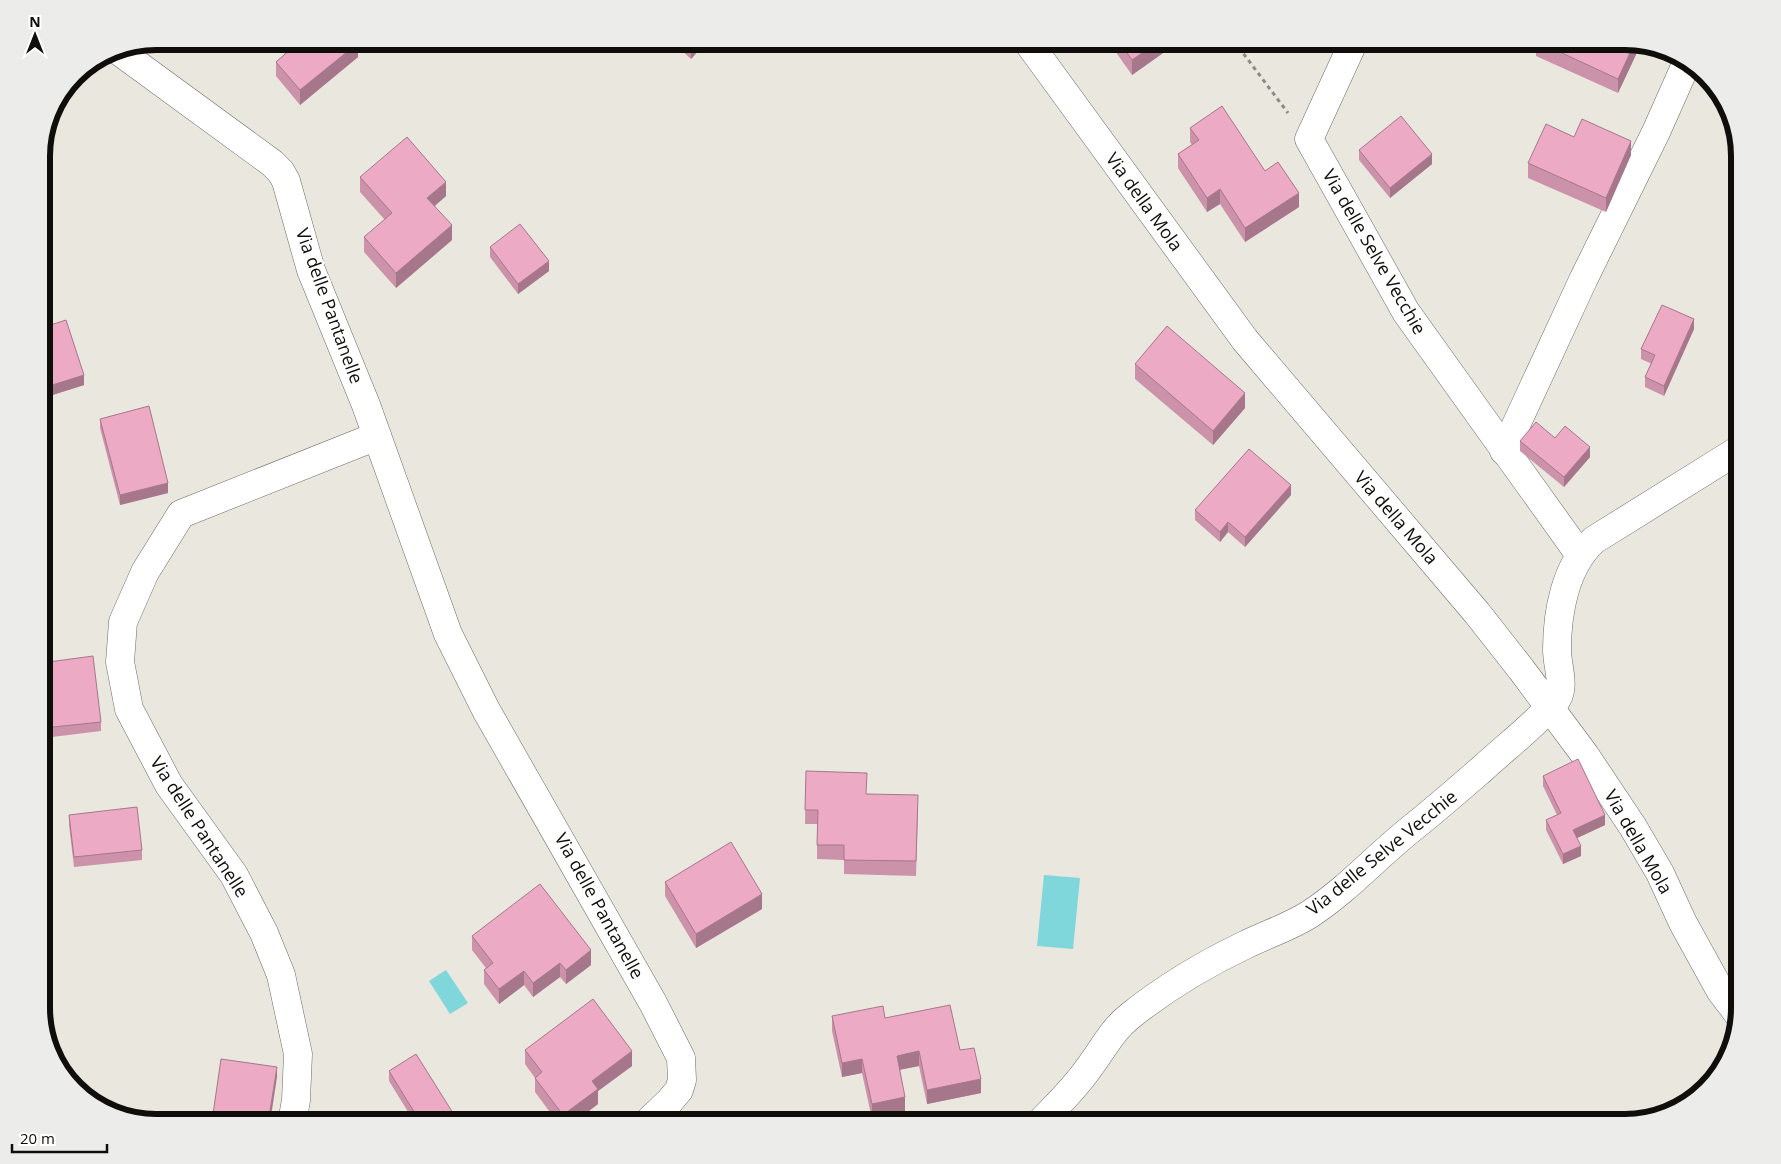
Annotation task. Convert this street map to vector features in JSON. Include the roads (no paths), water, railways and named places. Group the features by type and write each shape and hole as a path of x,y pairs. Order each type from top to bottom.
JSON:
{"street":[{"name":"Via della Mola","path":"1034,50 1245,340 1477,613 1522,669 1585,755 1634,827 1660,873 1687,931 1720,990 1731,1005"},
{"name":"Via delle Selve Vecchie","path":"1350,50 1309,139 1406,312 1580,555"},
{"name":"Via delle Pantanelle","path":"125,55 272,163 286,181 312,270 377,436 437,605 467,675 648,994 681,1058 682,1080 679,1090 656,1114"},
{"path":"1504,451 1584,278 1656,132 1684,68"},
{"name":"Via delle Pantanelle","path":"294,1114 298,1054 280,975 264,932 234,875 168,785 129,709 120,662 123,622 146,572 181,514 377,436"},
{"name":"Via delle Selve Vecchie","path":"1049,1114 1078,1083 1113,1033 1128,1017 1167,989 1208,964 1246,944 1294,923 1335,896 1526,732 1558,698 1561,686 1557,650 1560,611 1568,584 1580,555 1594,540 1731,455"}],"water":[{"path":"1044,875 1080,878 1073,949 1037,946"},
{"path":"446,970 468,1003 450,1014 429,981"}]}
